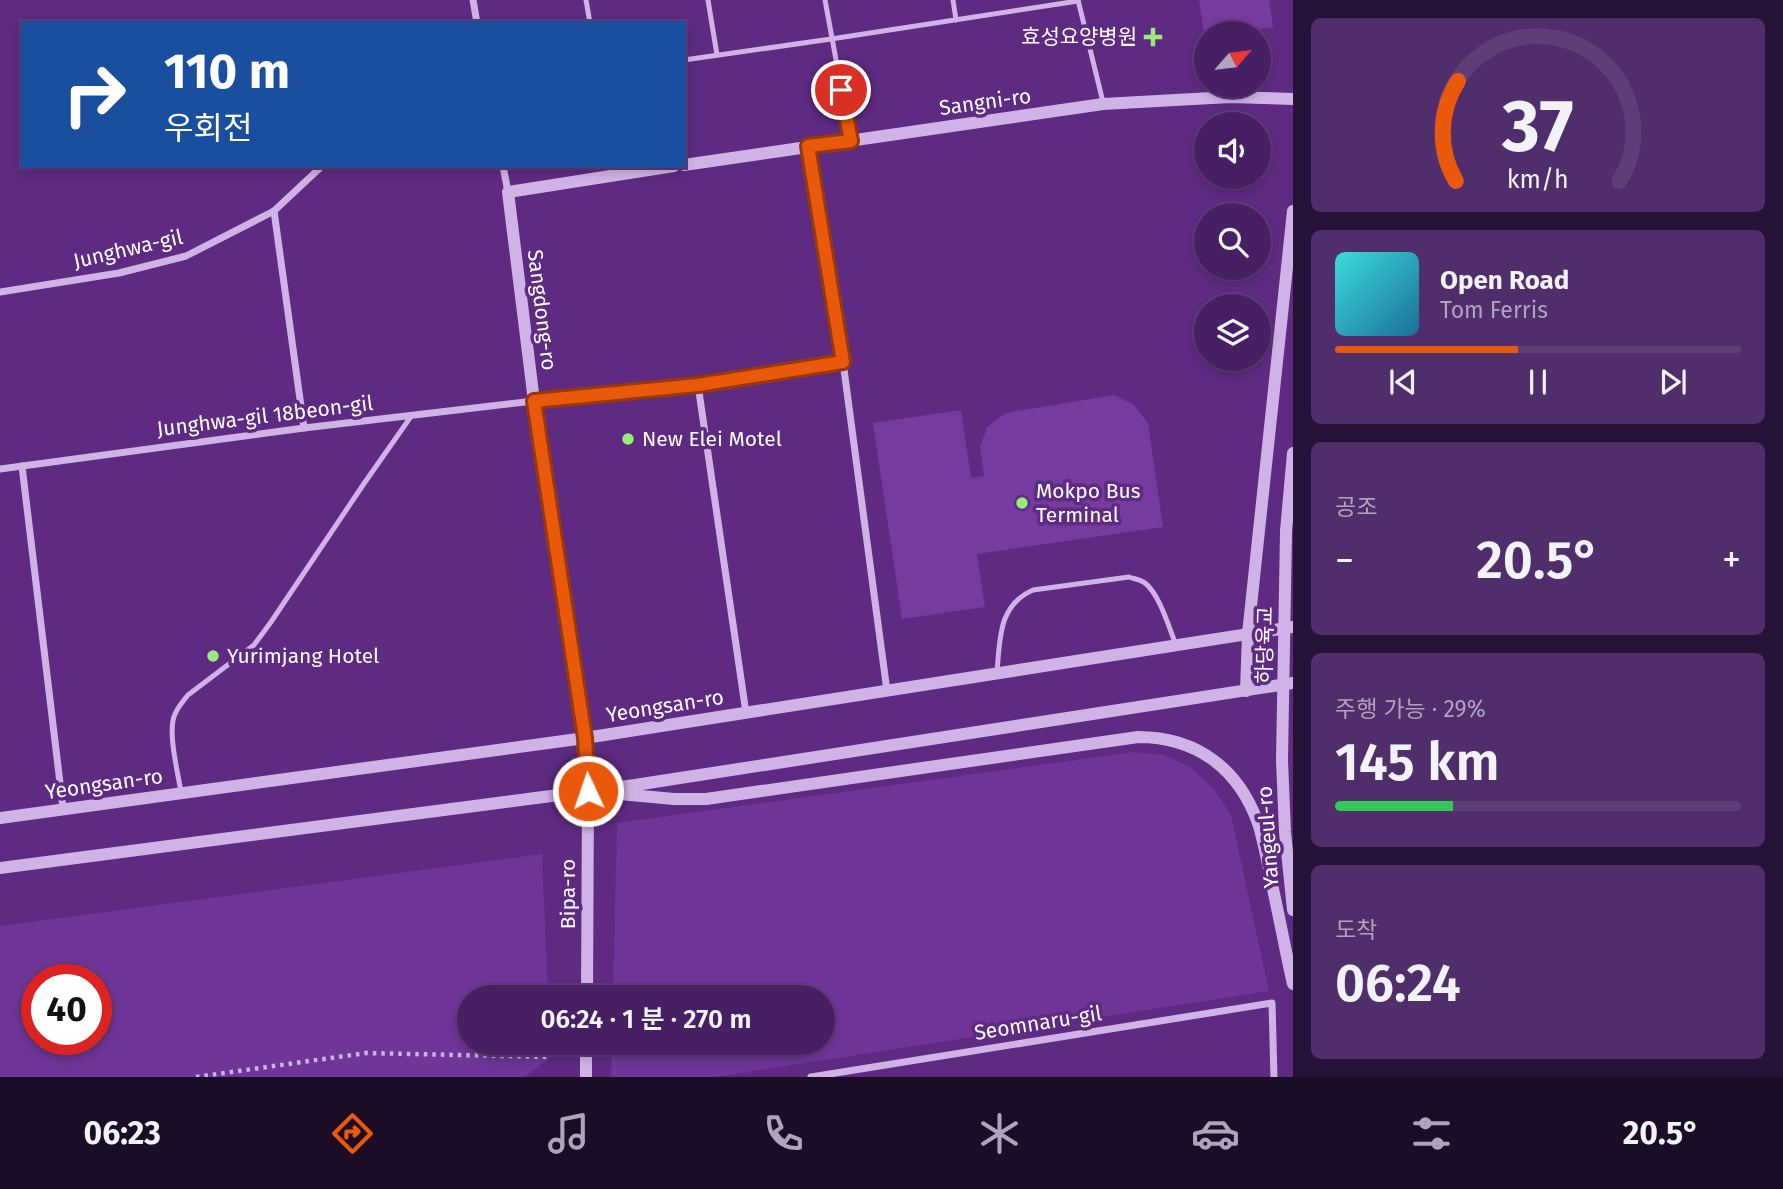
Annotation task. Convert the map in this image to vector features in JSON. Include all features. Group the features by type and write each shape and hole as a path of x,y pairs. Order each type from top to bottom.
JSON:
{"street":[{"path":"473,0 477,21"},
{"name":"Sangni-ro","path":"686,165 1103,104 1230,97 1293,100"},
{"path":"808,146 843,362 887,691"},
{"name":"Junghwa-gil","path":"0,292 120,273 186,256 274,211 321,168"},
{"name":"Sangdong-ro","path":"503,168 534,401 585,738 588,791"},
{"path":"508,191 613,171 650,168"},
{"path":"274,211 304,428"},
{"path":"1246,691 1248,634 1293,211"},
{"name":"Junghwa-gil 18beon-gil","path":"0,469 412,415 698,385 843,362"},
{"path":"698,385 746,713"},
{"name":"하당육교","path":"1282,760 1286,531 1293,453"},
{"path":"22,466 63,808"},
{"name":"Yeongsan-ro","path":"0,818 585,738 1293,627"},
{"path":"0,868 588,791 1293,683"},
{"path":"588,791 674,799 706,799 1138,737 1157,737 1178,742 1213,758 1229,773 1252,808 1262,838 1293,984"},
{"name":"Yangeul-ro","path":"1282,760 1285,832 1293,910"},
{"name":"Bipa-ro","path":"587,985 588,791"},
{"name":"Seomnaru-gil","path":"811,1077 1272,1003 1274,1077"},
{"path":"586,1055 586,1077"}],"lane":[{"path":"586,0 590,21"},
{"path":"708,0 717,55"},
{"path":"825,0 851,141"},
{"path":"953,0 956,20"},
{"path":"686,60 1078,1 1103,104"},
{"path":"181,792 171,730 180,705 188,695 254,645 412,415"},
{"path":"997,674 1005,617 1013,603 1033,590 1129,577 1139,580 1147,584 1155,595 1176,645"}],"path":[{"path":"196,1077 366,1053 551,1057"}],"shaded area":[{"path":"1134,752 1164,755 1190,767 1213,788 1231,815 1269,991 715,1077 611,1077 612,1055 835,1055 835,985 613,985 617,823"},
{"path":"542,854 547,985 457,985 457,1055 551,1055 525,1077 0,1077 0,926"}],"building":[{"path":"1199,0 1269,0 1273,27 1271,21 1202,21"},
{"name":"Mokpo Bus Terminal","path":"1114,395 1133,404 1148,423 1163,527 977,554 985,607 902,619 873,423 961,410 971,478 984,476 980,447 987,427 1006,413"}],"place":[{"name":"효성요양병원","path":"1153,37"},
{"name":"New Elei Motel","path":"628,439"},
{"name":"Mokpo Bus Terminal","path":"1022,503"},
{"name":"Yurimjang Hotel","path":"213,656"}],"route":[{"path":"588,791 585,738 534,401 698,385 843,362 808,146 851,141 841,90"}]}
